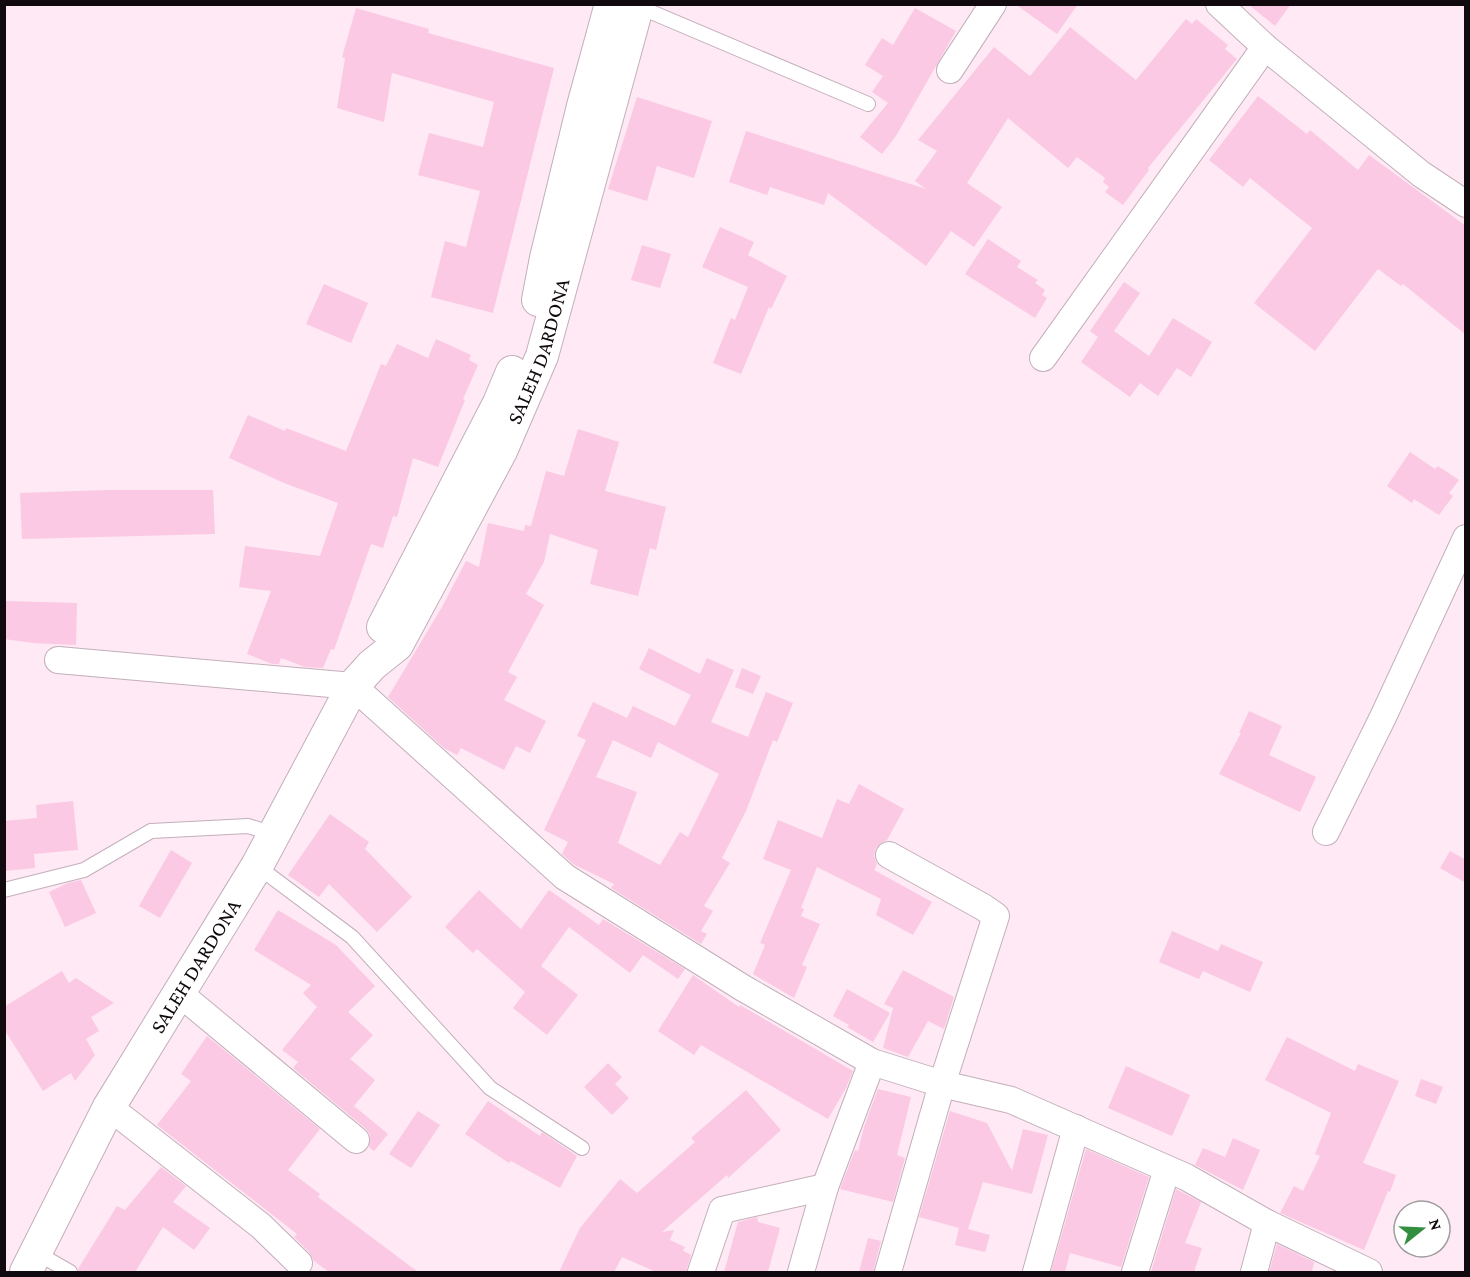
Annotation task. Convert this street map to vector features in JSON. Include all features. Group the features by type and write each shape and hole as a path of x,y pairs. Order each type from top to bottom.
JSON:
{"street":[{"path":"950,70 993,4"},
{"path":"1218,4 1265,47 1420,174 1466,204"},
{"name":"SALEH DARDONA","path":"31,1262 109,1107 257,866 363,676 397,645 501,451 542,356 629,5"},
{"path":"1043,358 1265,47"},
{"path":"1326,832 1383,717 1466,538"},
{"path":"58,660 363,676 565,877 743,988 873,1062 942,1084 1011,1100 1186,1177 1267,1223 1369,1272"},
{"path":"888,1272 942,1084 996,916 889,855"},
{"path":"179,993 356,1140"},
{"path":"801,1272 825,1187 873,1062"},
{"path":"109,1107 261,1226 299,1263"},
{"path":"1036,1272 1076,1128"},
{"path":"1135,1272 1167,1169"},
{"path":"701,1272 722,1210 825,1187"},
{"path":"1254,1272 1267,1223"}],"lane":[{"path":"629,5 868,104"},
{"path":"4,890 84,870 150,831 248,826 274,834"},
{"path":"257,866 352,936 490,1088 582,1148"},
{"path":"31,1262 69,1272"}],"building":[{"path":"1015,4 1078,4 1057,34"},
{"path":"1248,4 1291,4 1275,26"},
{"path":"356,8 429,29 428,33 554,68 493,313 431,297 445,241 466,247 480,191 418,175 429,133 483,147 494,102 392,73 384,122 337,108 345,58 342,57"},
{"path":"915,8 956,31 896,136 882,154 860,137 888,103 872,92 883,76 865,65 882,38 893,45"},
{"path":"1186,19 1192,24 1196,19 1228,45 1225,49 1237,59 1148,168 1149,170 1123,205 1105,192 1109,187 1103,182 1105,178 1077,157 1068,168 1008,118 967,183 1002,207 974,247 951,231 926,266 828,193 824,205 770,187 767,195 729,182 746,131 926,189 915,181 937,151 918,140 994,47 1030,76 1070,27 1136,80"},
{"path":"1258,96 1307,134 1310,130 1358,170 1369,155 1466,226 1466,335 1403,284 1401,286 1378,269 1315,351 1254,303 1312,228 1250,178 1243,187 1209,160"},
{"path":"637,97 712,121 694,178 657,166 647,201 608,189"},
{"path":"720,227 754,242 748,255 787,276 771,309 769,307 741,374 713,363 731,318 735,320 748,287 702,267"},
{"path":"988,239 1021,261 1017,267 1038,280 1035,283 1045,290 1042,295 1047,298 1035,318 965,274"},
{"path":"642,245 671,254 660,288 631,280"},
{"path":"1124,282 1140,293 1114,331 1149,356 1173,318 1212,342 1191,377 1177,368 1158,396 1140,383 1130,397 1081,362 1098,337 1090,331"},
{"path":"324,284 368,303 351,343 306,324"},
{"path":"436,339 471,355 469,360 478,365 438,467 413,458 397,517 393,516 383,548 371,544 334,650 331,649 323,668 305,667 281,658 279,664 272,664 247,654 271,591 239,587 245,546 320,556 338,503 284,483 229,458 248,415 285,431 286,428 346,451 381,364 386,366 397,344 428,358"},
{"path":"578,429 619,442 605,491 666,507 656,550 650,548 638,596 590,584 598,550 550,534 544,562 526,594 544,605 508,672 517,677 504,700 546,721 530,753 516,746 504,770 461,748 457,755 444,748 388,697 442,607 466,561 479,567 488,523 524,531 525,525 531,526 546,471 564,476"},
{"path":"1410,452 1435,469 1438,466 1459,480 1449,493 1453,496 1439,515 1414,499 1412,503 1387,486"},
{"path":"213,490 215,534 22,539 20,493"},
{"path":"4,601 77,603 76,645 4,639"},
{"path":"649,648 700,674 707,658 734,670 711,722 748,737 766,692 793,703 777,742 773,740 746,811 722,858 730,863 704,906 713,911 701,931 707,934 701,944 611,888 614,884 573,864 562,854 568,842 544,830 586,740 577,736 593,702 627,718 633,706 675,726 691,695 639,669","holes":["613,740 651,758 658,742 719,774 688,837 680,832 660,865 618,843 637,792 596,777"]},
{"path":"742,668 761,676 753,694 735,687"},
{"path":"1249,711 1282,726 1269,755 1316,777 1300,812 1219,774 1241,733 1239,733"},
{"path":"859,784 904,809 887,840 876,848 874,856 877,864 874,870 932,902 913,935 876,915 881,899 817,867 801,908 804,909 801,916 820,924 802,965 807,967 794,998 753,974 765,945 760,943 791,870 763,859 778,820 822,838 837,799 849,804"},
{"path":"73,801 78,850 34,854 35,868 4,871 4,821 37,818 36,805"},
{"path":"330,814 369,842 365,849 412,897 377,932 329,884 319,897 288,875"},
{"path":"171,850 192,863 160,918 139,906"},
{"path":"1450,851 1466,860 1466,883 1440,868"},
{"path":"81,880 96,913 65,927 49,892"},
{"path":"479,890 521,929 549,890 599,925 603,919 685,969 678,979 643,955 630,973 569,927 541,966 578,995 547,1035 513,1008 525,992 477,949 473,953 445,927"},
{"path":"278,910 336,945 375,986 348,1012 373,1035 350,1059 375,1080 354,1106 388,1134 374,1151 369,1147 370,1135 366,1129 293,1068 298,1062 282,1050 317,1007 303,993 311,985 254,950"},
{"path":"1172,931 1218,951 1221,944 1263,962 1250,992 1203,971 1199,979 1159,962"},
{"path":"903,970 954,997 944,1029 928,1021 908,1057 883,1048 893,1008 884,1004"},
{"path":"62,971 69,983 76,978 114,1003 91,1017 99,1031 86,1039 95,1055 75,1081 71,1073 43,1091 4,1029 4,1007"},
{"path":"693,975 739,1007 740,1005 853,1071 828,1119 701,1045 694,1055 658,1031"},
{"path":"847,989 890,1013 873,1042 833,1016"},
{"path":"207,1036 320,1129 288,1170 320,1194 318,1197 418,1272 329,1272 314,1261 309,1252 294,1237 297,1234 157,1125 191,1081 181,1074"},
{"path":"1287,1037 1355,1071 1358,1064 1399,1081 1363,1163 1396,1175 1364,1250 1280,1213 1294,1186 1303,1191 1320,1156 1315,1154 1331,1113 1265,1080"},
{"path":"608,1063 622,1077 615,1084 629,1098 612,1115 584,1087"},
{"path":"1126,1066 1190,1095 1172,1136 1108,1108"},
{"path":"1421,1079 1443,1087 1436,1104 1415,1096"},
{"path":"878,1089 911,1097 897,1155 905,1158 893,1202 840,1189 855,1150 858,1151"},
{"path":"746,1090 781,1130 728,1178 727,1175 662,1232 674,1230 670,1240 685,1247 683,1251 691,1255 686,1272 656,1272 622,1257 614,1272 559,1272 580,1228 620,1179 637,1193 695,1142 691,1138"},
{"path":"488,1101 540,1136 542,1132 577,1156 560,1188 511,1161 509,1163 465,1134"},
{"path":"418,1111 440,1125 411,1168 389,1154"},
{"path":"950,1111 987,1123 1012,1171 1023,1129 1048,1135 1032,1194 983,1182 968,1229 990,1235 985,1252 955,1245 959,1228 919,1217"},
{"path":"1233,1138 1260,1150 1243,1190 1195,1165 1203,1148 1225,1157"},
{"path":"1086,1149 1149,1177 1121,1267 1070,1253 1065,1272 1051,1272"},
{"path":"161,1167 186,1186 173,1202 210,1228 194,1250 163,1227 135,1272 79,1272 78,1269 117,1206 125,1210"},
{"path":"1176,1189 1201,1202 1185,1243 1202,1248 1194,1272 1151,1272"},
{"path":"757,1217 758,1222 780,1228 768,1272 724,1272 738,1222"},
{"path":"868,1238 881,1241 873,1272 859,1272"},
{"path":"1277,1244 1314,1262 1312,1272 1269,1272"}]}
